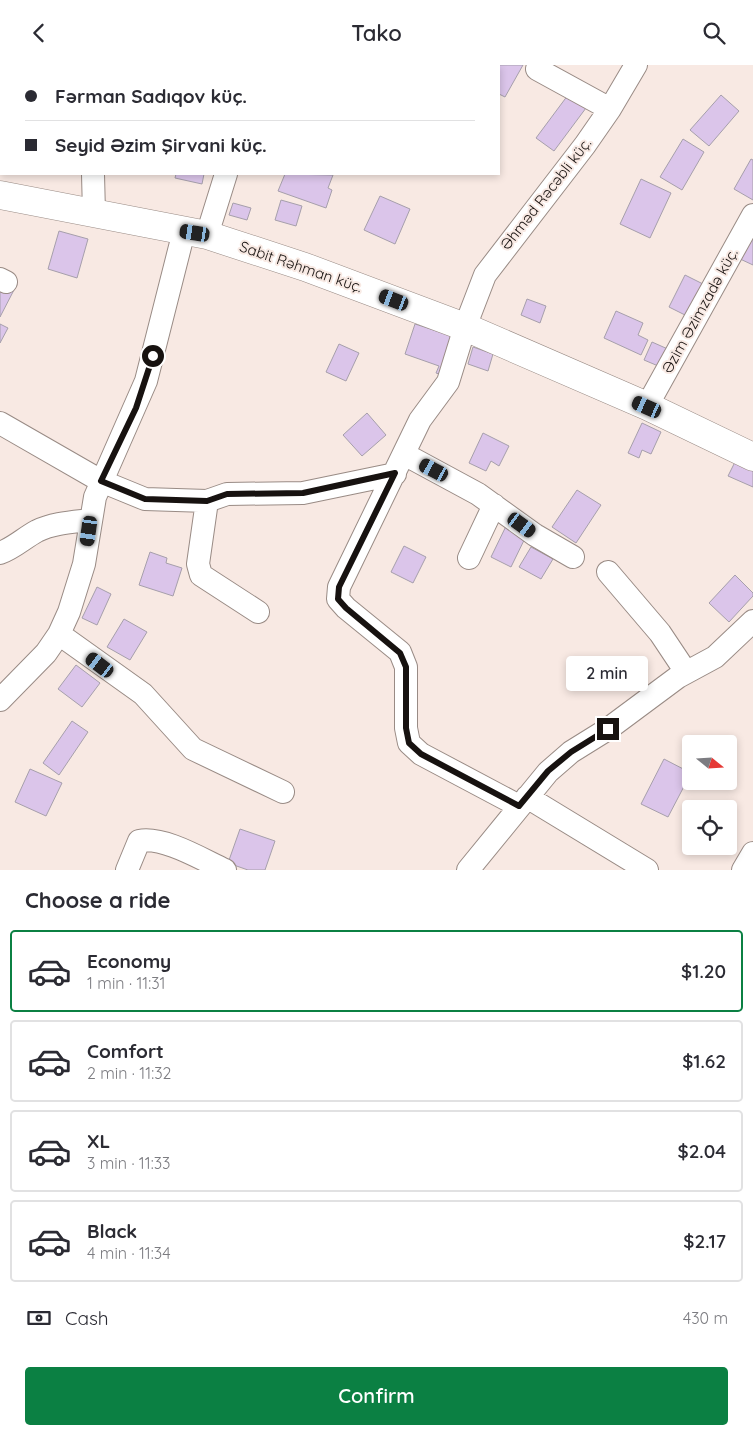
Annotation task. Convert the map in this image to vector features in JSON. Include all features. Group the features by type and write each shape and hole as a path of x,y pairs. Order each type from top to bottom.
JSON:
{"main road":[{"name":"Sabit Rəhman küç.","path":"0,195 195,233 305,267 465,327 647,407 753,457"}],"street":[{"name":"Əhməd Rəcəbli küç.","path":"523,801 421,754 409,743 406,728 406,667 400,653 346,608 338,599 339,587 420,420 448,382 465,327 485,275 585,145 610,109 636,65"},
{"path":"537,69 610,109"},
{"path":"93,175 94,213"},
{"path":"0,700 46,653 60,634 84,564 95,497 146,381 195,233 225,175"},
{"name":"Əzim Əzimzadə küç.","path":"647,407 753,215"},
{"path":"0,423 101,481 145,499 207,501 227,494 303,493 400,464 478,494 535,535 573,557"},
{"path":"207,501 198,564 201,575 258,611"},
{"path":"469,558 494,505"},
{"path":"0,553 14,548 36,531 65,523 90,520"},
{"path":"608,572 660,633 686,672"},
{"path":"468,870 548,771 571,752 608,729 686,672 705,665 753,621"},
{"path":"60,634 143,694 193,749 283,792"},
{"path":"523,801 647,870"},
{"path":"127,870 139,841 149,839 160,841 226,870"},
{"path":"743,870 753,853"}],"building":[{"path":"500,65 523,65 505,97 500,94"},
{"path":"568,95 586,108 554,151 536,138"},
{"path":"721,95 739,111 709,146 690,130"},
{"path":"683,139 704,152 682,190 660,177"},
{"path":"751,159 753,160 753,200 734,189"},
{"path":"176,175 204,175 202,184 175,178"},
{"path":"285,175 333,175 328,188 332,190 326,208 278,191"},
{"path":"641,179 671,193 650,238 620,224"},
{"path":"380,196 410,209 395,244 364,230"},
{"path":"281,200 302,206 296,226 275,220"},
{"path":"233,203 251,208 247,220 229,215"},
{"path":"753,228 753,265 738,258"},
{"path":"59,231 88,239 77,278 48,269"},
{"path":"685,275 705,285 689,317 669,307"},
{"path":"0,281 15,288 0,317"},
{"path":"527,299 546,306 540,323 521,315"},
{"path":"616,311 643,323 638,335 648,340 641,355 604,338"},
{"path":"0,324 8,328 0,343"},
{"path":"415,324 458,338 445,376 436,373 439,366 405,354"},
{"path":"652,342 670,350 663,368 644,360"},
{"path":"339,344 359,353 346,381 326,372"},
{"path":"473,347 493,354 488,371 468,364"},
{"path":"367,413 386,435 362,456 343,435"},
{"path":"642,423 661,432 651,454 642,450 639,458 628,453"},
{"path":"483,433 509,446 499,466 491,461 486,471 469,463"},
{"path":"736,460 753,468 753,487 728,476"},
{"path":"577,490 601,505 576,543 552,527"},
{"path":"509,520 529,530 511,567 491,557"},
{"path":"404,546 426,557 413,583 391,572"},
{"path":"531,547 553,559 541,579 519,567"},
{"path":"150,552 167,558 166,563 182,568 173,596 139,585"},
{"path":"735,575 753,593 753,596 729,622 709,603"},
{"path":"97,587 111,594 97,625 82,618"},
{"path":"124,619 147,632 130,660 107,647"},
{"path":"76,665 100,683 82,707 58,689"},
{"path":"72,721 88,732 59,775 43,763"},
{"path":"664,759 682,768 682,790 668,817 641,804"},
{"path":"30,769 62,783 46,816 15,802"},
{"path":"240,829 275,841 265,870 248,870 228,863"}],"route":[{"path":"153,356 136,408 101,481 145,499 207,501 227,494 303,493 395,473 339,587 338,599 346,608 400,653 406,667 406,728 409,743 421,754 519,806 548,771 571,752 608,729"}]}
